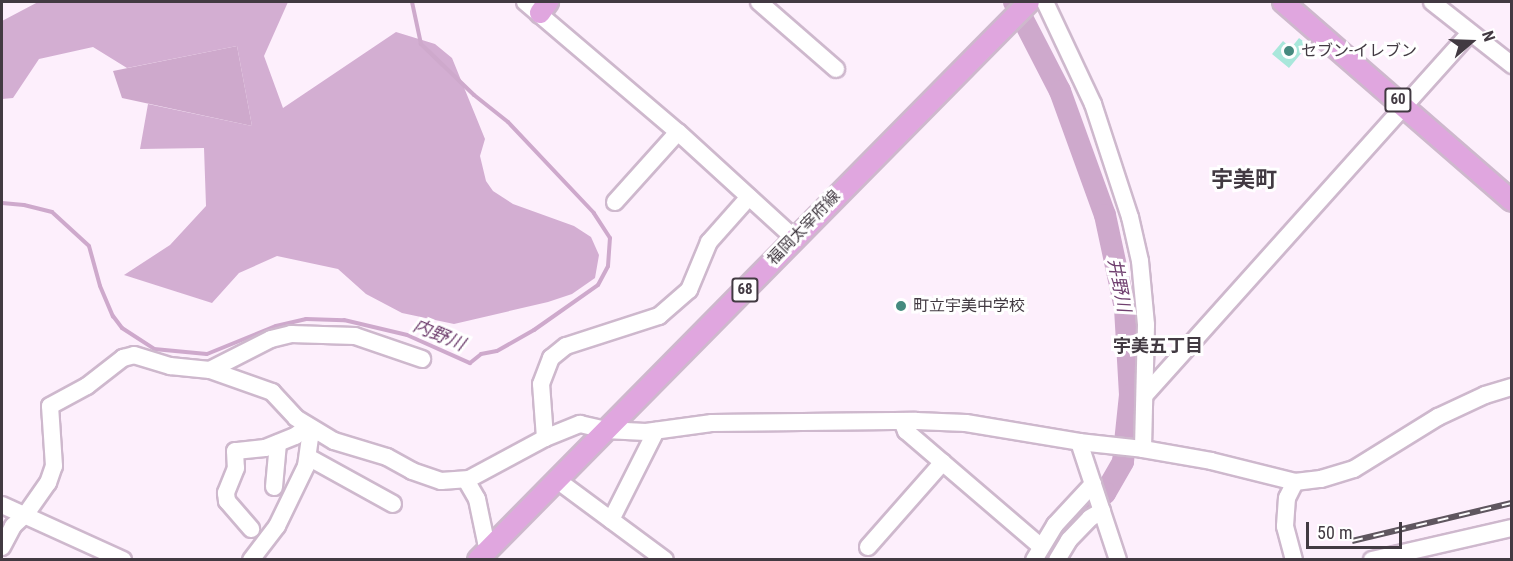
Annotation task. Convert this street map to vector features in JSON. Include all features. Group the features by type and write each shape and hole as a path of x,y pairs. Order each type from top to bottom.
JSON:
{"main road":[{"name":"福岡太宰府線","path":"484,553 605,430 694,344 794,238 1029,2"},
{"name":"60","path":"1282,2 1405,106 1512,201"}],"street":[{"path":"759,2 836,69"},
{"path":"1045,2 1093,104 1130,217 1140,261 1146,325 1143,448"},
{"path":"1432,2 1512,65"},
{"path":"540,4 794,238"},
{"path":"1145,395 1470,33"},
{"path":"615,202 678,132"},
{"path":"545,438 541,384 551,358 566,346 659,316 689,290 710,242 748,197"},
{"path":"210,370 271,339 291,334 355,336 422,359"},
{"path":"2,547 13,526 26,514 48,483 54,466 50,406 69,397 123,358 134,355 170,366 210,370 272,392 296,418 334,441 387,457 412,471 441,481 466,480 545,438 580,424 605,430 656,431 712,423 902,421 966,423 1079,442 1143,448 1211,461 1295,482 1321,479 1353,469 1438,417 1485,395 1512,387"},
{"path":"902,421 906,430 943,462 1036,552 1055,525 1093,484"},
{"path":"251,529 227,501 226,493 236,468 235,451 265,448 295,436 308,426"},
{"path":"251,560 277,526 308,457 308,426"},
{"path":"611,520 656,431"},
{"path":"1079,442 1118,560"},
{"path":"274,487 278,443"},
{"path":"308,457 393,504"},
{"path":"868,547 943,462"},
{"path":"466,480 477,499 486,542 484,553"},
{"path":"556,480 665,560"},
{"path":"1294,560 1285,526 1287,498 1295,482"},
{"path":"2,505 123,560"},
{"path":"1057,560 1069,540 1090,518 1102,511"},
{"path":"1372,560 1512,528"}],"shaded area":[{"path":"38,2 288,2 264,56 283,108 396,32 435,44 452,58 485,139 480,156 486,181 493,191 513,204 574,226 591,237 599,255 595,278 572,294 548,302 454,324 402,313 366,294 338,269 277,256 239,273 212,303 124,275 170,245 206,206 204,148 140,149 148,104 252,126 237,46 127,68 93,47 39,59 13,98 2,99 2,21"},
{"path":"237,46 252,126 122,98 113,71"}],"building":[{"name":"セブン-イレブン","path":"1299,38 1308,45 1289,68 1272,54 1283,41 1291,48"}],"waterway":[{"name":"内野川","path":"2,203 24,205 52,212 89,246 100,286 113,316 122,328 154,349 207,354 276,326 306,319 344,320 407,335 470,363 481,354 497,351 534,330 598,285 608,266 610,238 594,213 508,122 474,95 421,44 412,2"},
{"name":"井野川","path":"1014,2 1060,91 1105,215 1125,308 1130,395 1123,462 1105,493 1083,513 1046,560"}],"railway":[{"path":"1352,541 1512,503"}],"place":[{"name":"セブン-イレブン","path":"1289,51"},
{"name":"町立宇美中学校","path":"901,306"}],"district":[{"name":"宇美町","path":"1244,180"},
{"name":"宇美五丁目","path":"1158,346"}]}
